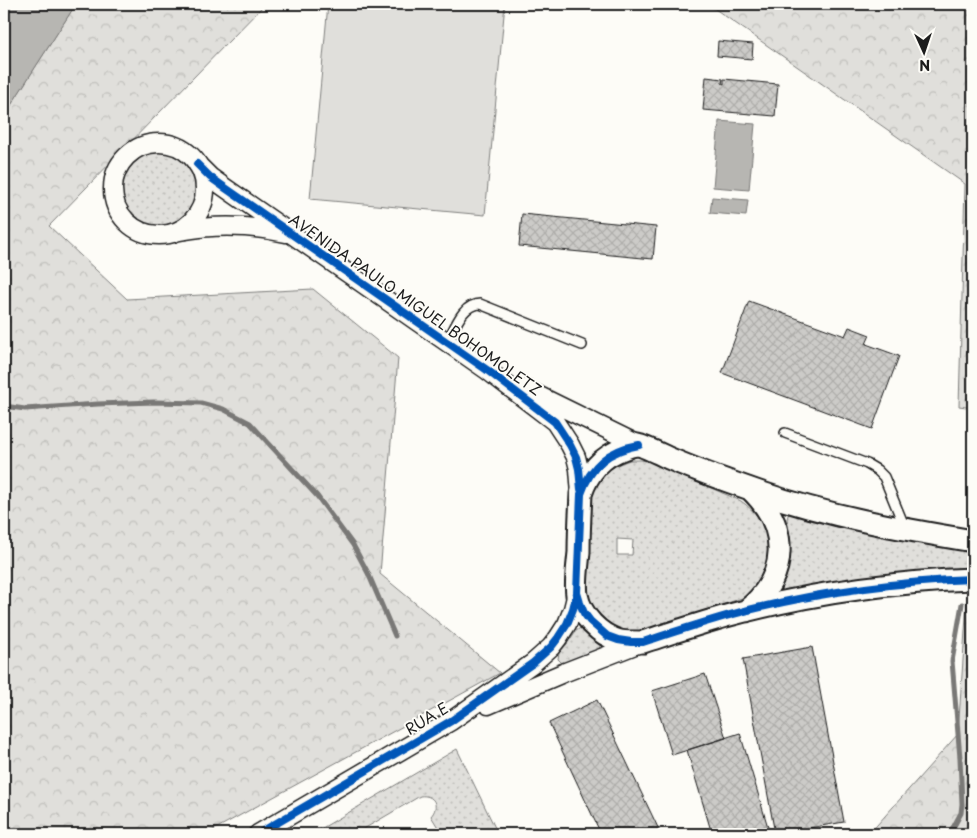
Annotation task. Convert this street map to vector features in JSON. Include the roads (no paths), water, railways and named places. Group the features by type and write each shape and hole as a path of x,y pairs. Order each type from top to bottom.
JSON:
{"street":[{"path":"162,144 182,149 197,164 202,173 205,194 198,214 182,229 172,233 157,235 141,232 124,219 114,200 114,179 118,169 131,153 140,147 162,144"},
{"name":"AVENIDA PAULO MIGUEL BOHOMOLETZ","path":"197,164 210,177 447,342 555,422 570,445 579,469 581,494 577,593 584,613 597,629 607,636 618,640 643,642 746,611 826,595 867,588 973,579"},
{"name":"AVENIDA PAULO MIGUEL BOHOMOLETZ","path":"172,233 196,228 244,226 292,234"},
{"name":"AVENIDA PAULO MIGUEL BOHOMOLETZ","path":"486,370 639,445 702,472 750,489 858,520 973,541"},
{"name":"AVENIDA PAULO MIGUEL BOHOMOLETZ","path":"581,494 585,482 601,461 619,450 639,445"},
{"path":"746,611 766,592 773,579 779,552 779,540 772,517 750,489"},
{"name":"RUA E","path":"451,722 533,663 551,647 567,624 577,593"},
{"name":"RUA E","path":"258,834 451,722 506,696 643,642"}],"lane":[{"path":"447,342 466,309 480,304 582,345"},
{"path":"785,433 867,464 877,470 884,477 906,530"}],"waterway":[{"path":"4,406 25,409 154,402 201,403 223,409 250,423 317,496 353,545 368,573 395,636"},
{"path":"948,834 961,813 962,804 952,661 962,604"}]}
